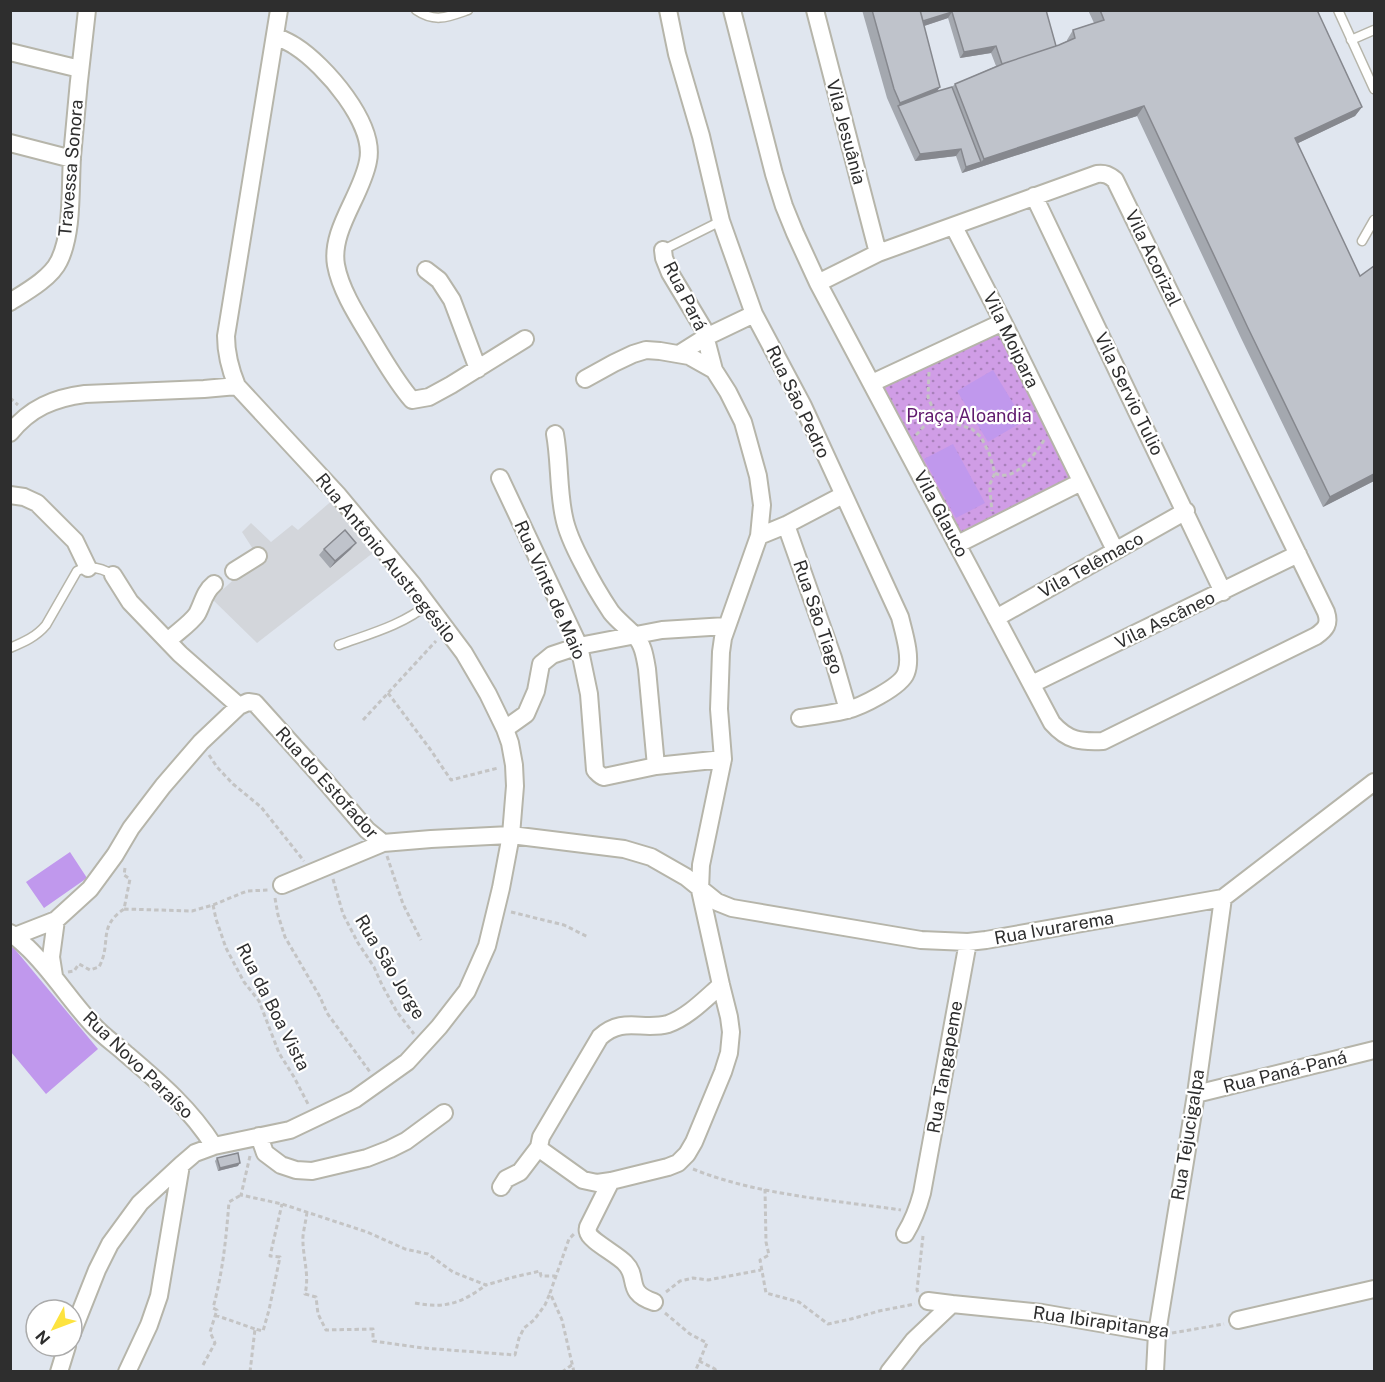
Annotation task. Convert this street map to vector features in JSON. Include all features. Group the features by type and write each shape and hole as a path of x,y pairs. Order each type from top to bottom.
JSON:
{"street":[{"name":"Travessa Sonora","path":"10,302 33,287 59,263 64,247 69,219 72,159 87,10"},
{"name":"Rua Antônio Austregésilo","path":"84,1303 110,1244 140,1203 195,1154 214,1146 290,1130 355,1099 407,1062 423,1045 467,991 488,946 511,835 514,765 510,743 506,729 488,693 464,653 428,604 337,494 237,386 230,369 226,354 226,336 279,10"},
{"name":"Rua São Pedro","path":"668,10 677,54 701,136 721,221 754,314 803,406 900,617 907,642 906,674 900,682 849,710 800,718"},
{"name":"Vila Glauco","path":"732,10 774,174 795,233 818,283 1052,723 1060,732 1070,739 1087,742 1103,741 1316,636 1328,624"},
{"name":"Vila Jesuânia","path":"815,10 878,254"},
{"path":"275,36 297,47 326,73 342,91 369,141 368,163 342,227 336,246 336,264 342,285 353,307 401,388 412,400 429,397 525,339"},
{"path":"10,52 80,69"},
{"path":"10,143 72,159"},
{"name":"Vila Acorizal","path":"818,283 878,254 1034,196 1096,174 1103,173 1110,176 1115,180 1298,554 1326,612 1328,624"},
{"name":"Vila Servio Tulio","path":"1034,196 1223,592"},
{"name":"Vila Moipara","path":"954,227 1115,550"},
{"name":"Rua Pará","path":"663,250 670,273 703,328 714,370"},
{"path":"426,270 439,280 452,300 478,369"},
{"path":"679,354 754,314"},
{"path":"872,383 1003,322"},
{"path":"539,1147 583,1180 597,1183 678,1163 694,1142 723,1072 729,1053 731,1032 700,890 701,865 723,759 719,709 723,638 759,536 762,505 758,476 742,422 728,392 714,370 689,356 646,350 614,363 585,379"},
{"path":"10,433 24,418 45,404 68,396 237,386"},
{"path":"555,434 563,510 571,540 612,613 640,642 647,669 656,766 723,759"},
{"name":"Rua Vinte de Maio","path":"500,478 579,646 589,694 595,770 604,777 656,766"},
{"path":"958,544 1081,482"},
{"path":"10,495 24,497 37,503 75,541 87,567"},
{"path":"759,536 786,525 843,495"},
{"name":"Vila Telêmaco","path":"996,618 1186,512"},
{"name":"Rua São Tiago","path":"786,525 849,710"},
{"name":"Vila Ascâneo","path":"1032,684 1298,554"},
{"path":"168,641 196,616 208,588 258,556"},
{"name":"Rua do Estofador","path":"114,575 130,602 180,654 244,704 255,703 367,830 383,843"},
{"path":"506,729 526,714 536,691 541,664 552,656 579,646 662,630 726,626"},
{"path":"13,935 56,920 90,889 162,786 201,742 244,704"},
{"name":"Rua Ivurarema","path":"278,887 383,843 511,835 624,849 651,857 686,877 717,902 732,908 921,940 968,942 1223,898 1374,782"},
{"name":"Rua Tejucigalpa","path":"1155,1371 1157,1333 1196,1094 1223,898"},
{"path":"56,920 51,957 56,979"},
{"name":"Rua Novo Paraíso","path":"13,935 36,956 95,1027 166,1088 189,1112 214,1146"},
{"name":"Rua Tangapeme","path":"905,1234 911,1224 920,1219 922,1193 968,942"},
{"path":"501,1187 506,1179 520,1172 539,1147 541,1137 600,1037 615,1026 659,1026 671,1023 684,1016 721,985"},
{"name":"Rua Paná-Paná","path":"1196,1094 1374,1050"},
{"path":"257,1137 266,1153 280,1165 312,1172 367,1158 390,1149 406,1141 444,1113"},
{"path":"127,1371 149,1325 159,1296 181,1165"},
{"path":"612,1181 588,1227 588,1232 590,1236 623,1260 628,1266 636,1292 644,1299 654,1302"},
{"path":"1238,1320 1374,1288"},
{"path":"928,1301 952,1304"},
{"path":"889,1371 914,1340 952,1304"},
{"name":"Rua Ibirapitanga","path":"952,1304 1042,1313 1157,1333"}],"lane":[{"path":"416,10 424,16 443,19 468,10"},
{"path":"1338,10 1374,89"},
{"path":"1351,39 1374,30"},
{"path":"1362,241 1374,220"},
{"name":"Rua Pará","path":"663,250 721,221"},
{"path":"10,648 25,641 46,625 76,571 87,567 99,568 114,575"},
{"path":"339,645 401,622 418,613 428,604"}],"path":[{"path":"926,358 928,397 935,414 940,418 972,429 981,436 989,453 994,473 990,484 990,500 997,524"},
{"path":"903,443 927,423 940,418"},
{"path":"994,473 1006,476 1026,464 1046,436 1051,422"},
{"path":"363,720 447,629"},
{"path":"388,693 451,780 485,770 514,765"},
{"path":"201,742 217,767 261,807 313,871"},
{"name":"Rua do Estofador","path":"383,843 404,904 421,940"},
{"name":"Rua São Jorge","path":"329,865 343,914 358,943 374,967 398,1012 423,1045"},
{"path":"56,979 74,971 79,964 90,970 99,967 104,959 106,933 110,921 124,909 130,879 124,875 125,866"},
{"path":"124,909 192,911 247,891 278,887 278,915 285,937 327,1013 378,1083"},
{"name":"Rua da Boa Vista","path":"213,905 226,948 244,982 259,1001 279,1053 315,1118"},
{"path":"496,909 564,926 588,937"},
{"path":"203,1365 215,1343 210,1332 217,1310 213,1308 221,1278 229,1202 240,1195 257,1137"},
{"path":"678,1163 710,1176 765,1189 920,1219 917,1290 928,1301"},
{"path":"765,1189 766,1242 769,1255 760,1260 766,1293 799,1302 828,1324 928,1301"},
{"path":"240,1195 282,1204 367,1232 405,1249 428,1254 453,1272 486,1285"},
{"path":"215,1315 263,1331 280,1257 270,1256 282,1204"},
{"path":"307,1212 303,1236 307,1270 305,1294 316,1297 318,1314 326,1330 373,1329 373,1341 423,1348 515,1355 524,1328 534,1320 545,1305 569,1239 595,1214"},
{"path":"695,1371 707,1343 690,1334 654,1302 680,1281 693,1278 708,1280 761,1270"},
{"path":"415,1303 431,1306 454,1302 472,1295 486,1285 540,1272 541,1276 555,1276"},
{"path":"550,1293 562,1320 574,1371"},
{"name":"Rua Ibirapitanga","path":"1157,1333 1177,1334 1238,1320"},
{"path":"250,1371 255,1329"},
{"path":"699,1361 716,1371"},
{"path":"562,1371 573,1364"}],"green space":[{"name":"Praça Aloandia","path":"994,333 1002,338 1070,474 1069,481 965,533 957,529 883,387"}],"shaded area":[{"path":"993,370 1024,421 988,442 957,391"},
{"path":"953,444 985,503 956,518 924,459"},
{"path":"335,498 378,549 257,643 212,599 260,560 242,532 251,523 271,542 292,525 298,530"},
{"path":"70,852 87,878 44,908 26,882"},
{"path":"13,947 98,1049 46,1094 11,1052 10,949"}],"building":[{"path":"872,10 920,10 940,87 900,103"},
{"path":"920,10 1046,10 1056,46 1002,64 996,46 964,52 952,12 923,21"},
{"path":"1100,10 1317,10 1362,107 1295,138 1360,276 1374,266 1374,474 1330,497 1144,106 984,159 955,84 1075,38 1073,30 1104,20"},
{"path":"952,87 981,162 966,167 961,149 920,154 898,106"},
{"path":"345,530 356,543 335,561 324,549"},
{"path":"238,1153 240,1163 220,1168 217,1158"}]}
